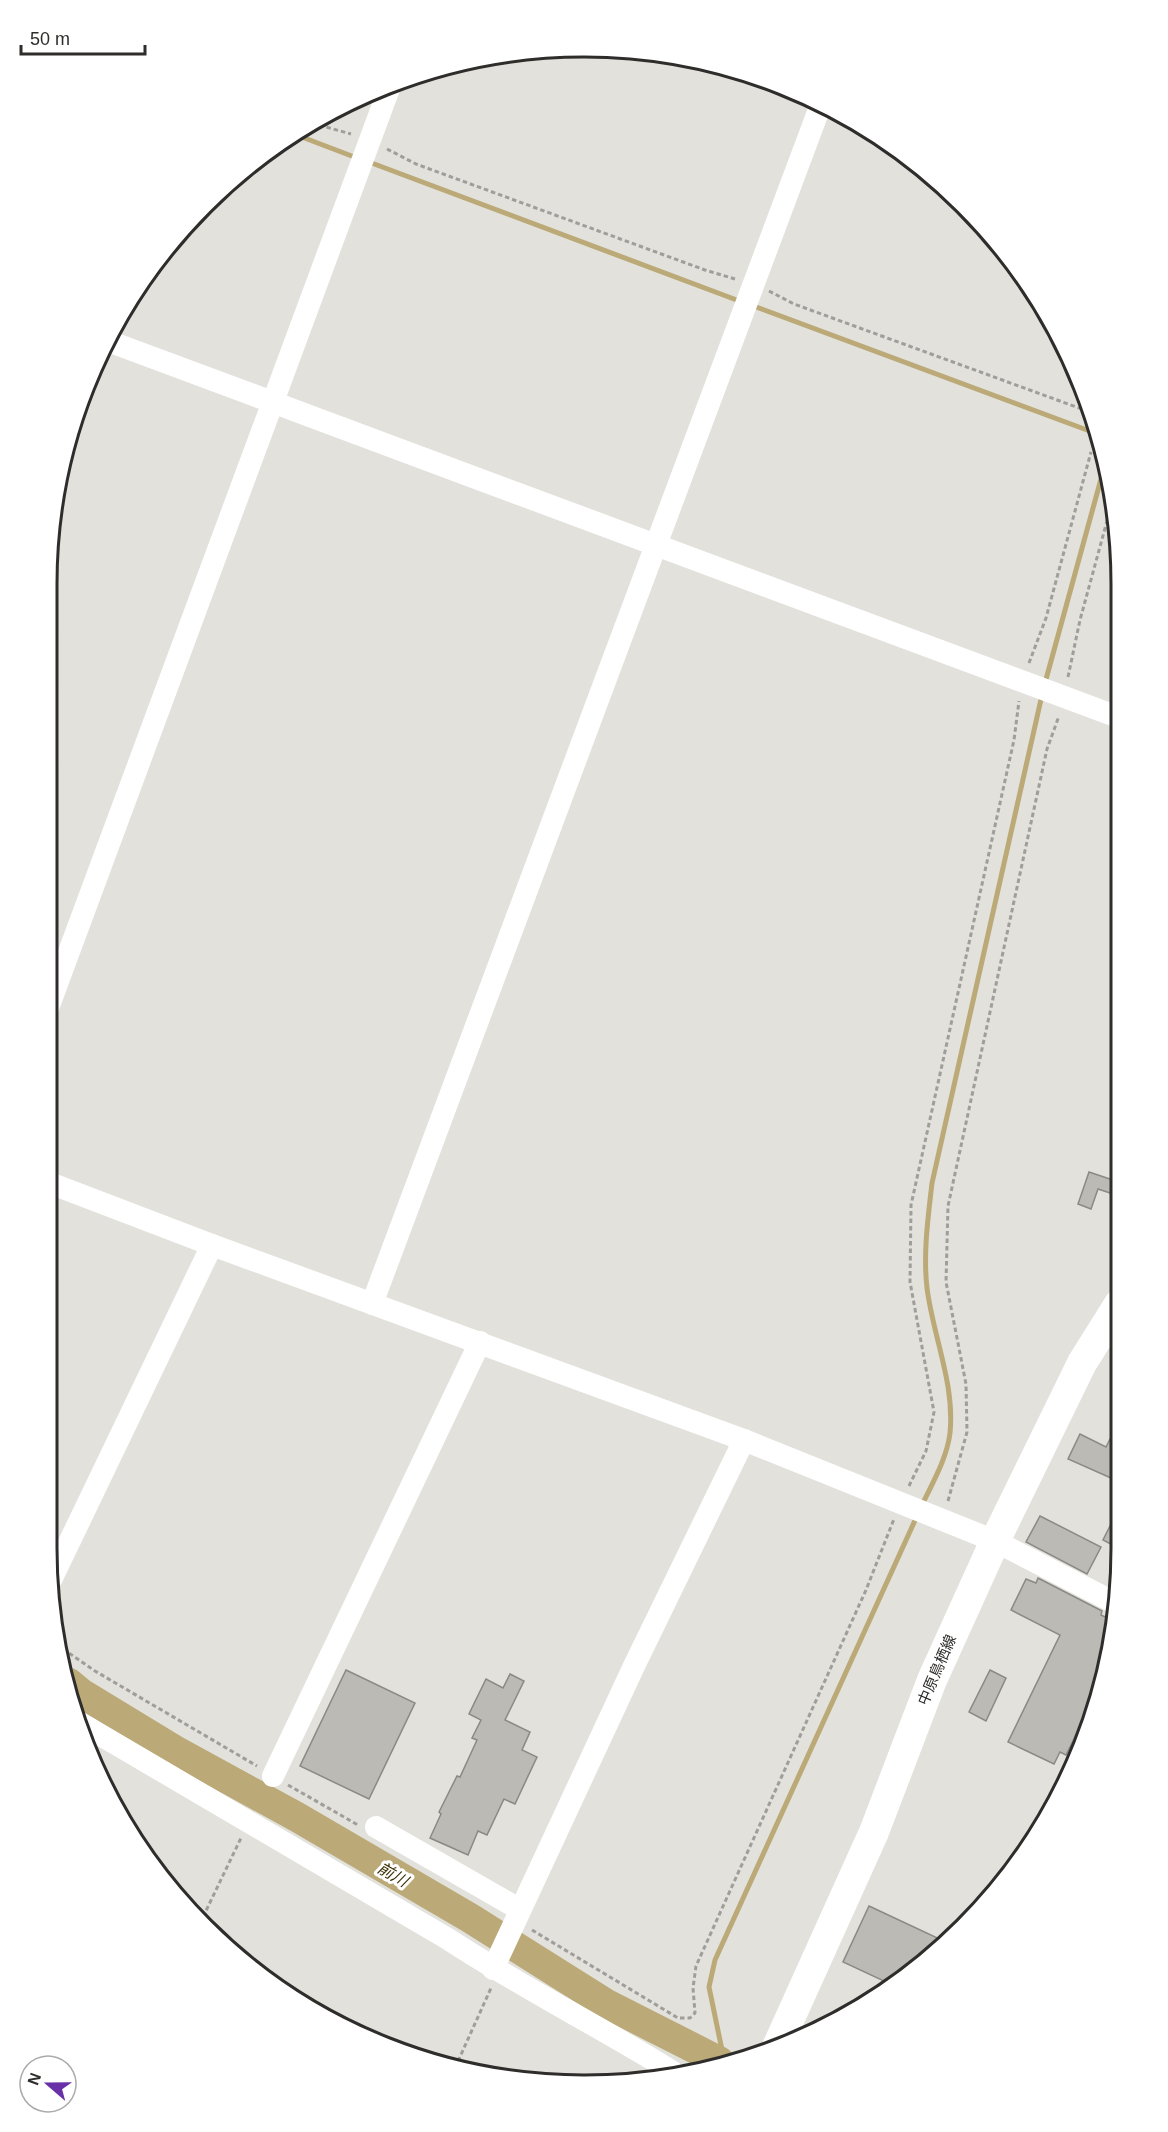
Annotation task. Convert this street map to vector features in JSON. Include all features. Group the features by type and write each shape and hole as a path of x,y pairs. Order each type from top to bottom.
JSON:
{"main road":[{"name":"中原鳥栖線","path":"791,2033 874,1832 932,1680 995,1541 1082,1363 1111,1317"}],"street":[{"path":"57,984 387,95"},
{"path":"372,1304 818,112"},
{"path":"115,344 1111,714"},
{"path":"57,1186 744,1440 995,1541 1108,1599"},
{"path":"58,1566 212,1245"},
{"path":"273,1776 480,1342"},
{"path":"497,1965 516,1917 744,1440"},
{"path":"89,1728 448,1939 497,1965 667,2068"},
{"path":"376,1827 516,1917"}],"path":[{"path":"324,126 370,140 427,168 705,270 753,284 794,304 1081,409"},
{"path":"516,1917 678,2018 690,2019 694,2013 693,1988 696,1966 866,1590 895,1516 904,1503 912,1477 926,1451 934,1412 910,1282 911,1205 1026,683 1091,452"},
{"path":"937,1516 947,1504 967,1432 966,1384 946,1282 948,1206 1047,749 1107,522"},
{"path":"67,1652 95,1671 361,1826 376,1827"},
{"path":"204,1913 249,1823"},
{"path":"458,2060 497,1965"}],"building":[{"path":"1089,1172 1111,1179 1111,1193 1098,1189 1091,1209 1078,1204"},
{"path":"1080,1434 1106,1447 1111,1437 1111,1478 1068,1459"},
{"path":"1040,1516 1101,1547 1087,1574 1026,1542"},
{"path":"1111,1524 1111,1544 1103,1540"},
{"path":"1038,1578 1102,1611 1101,1615 1106,1617 1101,1651 1083,1717 1066,1755 1060,1752 1054,1764 1008,1742 1060,1635 1011,1610 1026,1579 1036,1583"},
{"path":"346,1670 415,1703 369,1799 300,1766"},
{"path":"990,1670 1006,1678 986,1721 969,1712"},
{"path":"510,1674 524,1681 505,1720 530,1732 522,1750 537,1757 515,1804 504,1799 487,1835 478,1831 468,1855 430,1838 441,1814 439,1812 457,1776 460,1777 477,1740 472,1738 481,1720 469,1714 486,1679 503,1688"},
{"path":"869,1906 938,1938 884,1981 843,1962"}],"waterway":[{"path":"304,138 357,158"},
{"path":"369,162 742,302"},
{"path":"751,305 1088,430"},
{"path":"1045,683 1101,480"},
{"path":"922,1505 946,1452 951,1415 947,1378 927,1288 926,1236 932,1183 1042,695"},
{"path":"727,2055 722,2050 709,1987 715,1960 917,1516"},
{"name":"前川","path":"77,1689 178,1752 297,1817 470,1918 605,2003 714,2058"}]}
